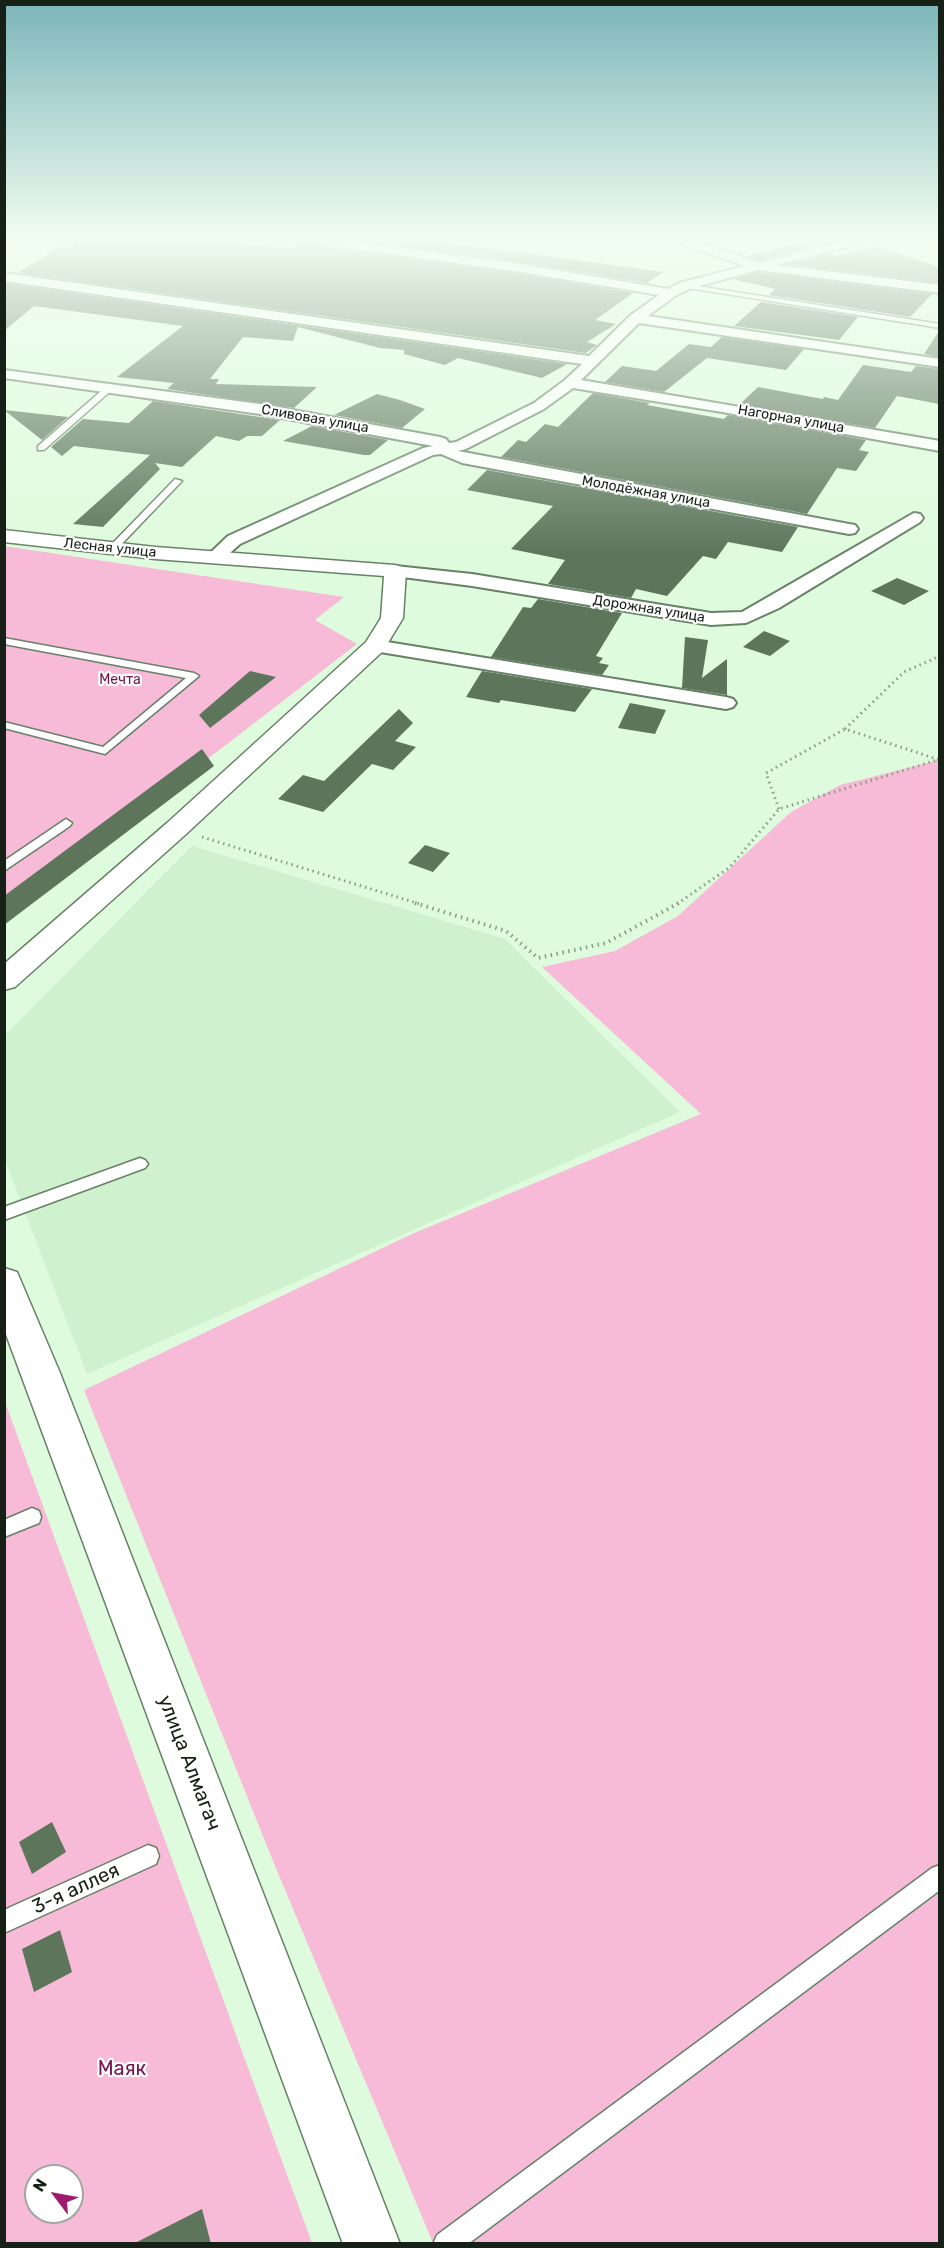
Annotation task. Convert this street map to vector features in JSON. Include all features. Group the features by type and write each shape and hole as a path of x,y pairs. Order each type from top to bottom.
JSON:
{"street":[{"path":"488,346 594,361"},
{"path":"216,556 234,540 429,451 460,446 539,406 570,383 609,346"},
{"path":"824,346 939,363"},
{"name":"Сливовая улица","path":"4,374 260,409 440,442 445,448"},
{"name":"Нагорная улица","path":"570,383 722,407 939,446"},
{"name":"Молодёжная улица","path":"445,448 448,453 462,458 849,529"},
{"name":"Дорожная улица","path":"395,572 472,580 711,619 746,617 772,604 914,518"},
{"name":"Лесная улица","path":"4,536 112,549 395,572"},
{"path":"4,980 176,829 375,646 392,618 395,572"},
{"path":"375,646 726,703"},
{"name":"улица Алмагач","path":"4,1282 41,1373 372,2244"}],"lane":[{"path":"41,448 110,388"},
{"path":"112,549 178,481"},
{"path":"4,640 194,676 105,750 4,725"},
{"path":"4,867 66,823"},
{"path":"4,1214 140,1164"},
{"path":"4,1529 32,1517"},
{"name":"3-я аллея","path":"4,1922 148,1856"},
{"path":"446,2244 939,1876"}],"path":[{"path":"779,809 766,773 845,729 904,672 939,656"},
{"path":"845,729 938,760"},
{"path":"176,829 506,932 538,958 606,943 667,911 730,867 779,809 938,760"}],"shaded area":[{"path":"192,846 505,939 680,1112 87,1374 5,1160 5,1035"}],"green space":[{"name":"Мечта","path":"4,546 344,597 315,620 357,644 192,771 5,902"},
{"path":"939,760 939,2243 433,2243 273,1861 84,1390 412,1234 701,1114 542,967 615,951 678,916 791,812 840,785"},
{"name":"Маяк","path":"5,1402 312,2243 5,2243"}],"building":[{"path":"157,346 236,346 210,379 219,379 216,384 317,387 294,408 167,389 174,383 117,377"},
{"path":"372,346 441,346 567,364 542,378 458,358 445,365 404,354 404,350"},
{"path":"536,346 596,346 586,353"},
{"path":"687,346 783,346 804,349 786,370 707,358 664,392 605,382 622,366 656,371"},
{"path":"929,346 939,346 939,357 924,354"},
{"path":"863,365 911,372 916,366 939,369 939,404 897,396 875,428 739,405 758,387 838,400"},
{"path":"593,393 724,419 728,415 866,440 859,450 869,452 856,471 837,468 807,514 501,457 518,440 526,442 545,424 558,427"},
{"path":"377,394 425,409 402,428 334,415"},
{"path":"153,401 280,420 262,436 247,436 239,441 216,436 182,467 155,463 160,469 103,527 73,524 150,455 74,446 62,456 51,447 83,419 129,423"},
{"path":"4,410 68,417 42,440"},
{"path":"312,426 388,440 370,455 283,441"},
{"path":"487,470 798,527 782,552 728,542 716,559 703,556 667,596 636,589 631,598 548,584 565,560 511,549 553,506 467,490"},
{"path":"897,578 929,591 904,605 871,591"},
{"path":"538,599 622,613 596,656 603,658 599,663 609,665 602,675 491,657 523,607 531,608"},
{"path":"764,631 790,641 770,656 743,647"},
{"path":"685,637 708,640 702,678 727,659 727,695 682,688"},
{"path":"250,671 276,677 210,728 199,715"},
{"path":"482,671 592,689 575,712 466,697"},
{"path":"630,703 666,710 655,734 618,728"},
{"path":"399,709 413,723 395,741 416,747 393,770 372,764 323,812 278,799 303,775 324,781"},
{"path":"202,749 214,766 4,925 4,896"},
{"path":"425,845 450,853 433,872 408,863"},
{"path":"52,1822 66,1852 32,1874 19,1842"},
{"path":"60,1930 72,1972 34,1992 22,1949"},
{"path":"202,2209 211,2244 133,2244"}]}
